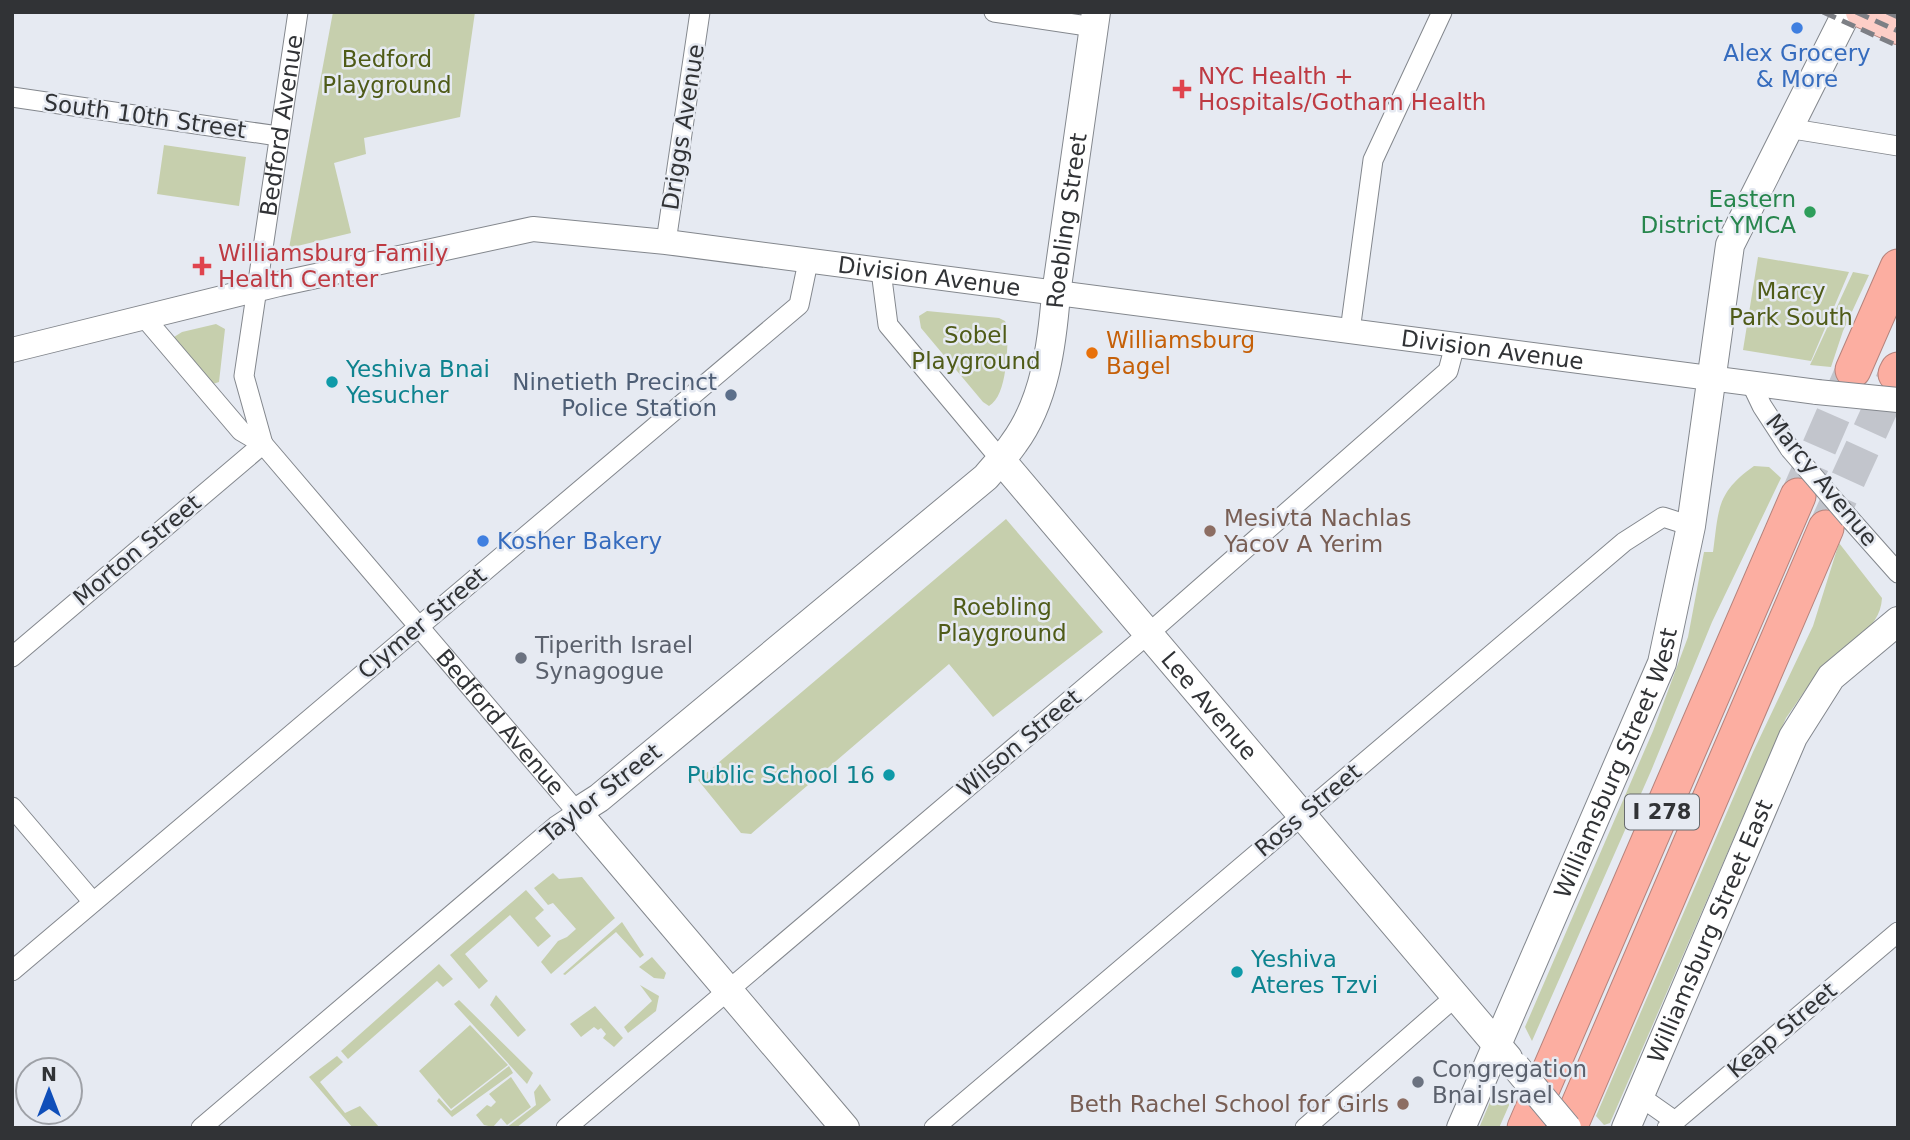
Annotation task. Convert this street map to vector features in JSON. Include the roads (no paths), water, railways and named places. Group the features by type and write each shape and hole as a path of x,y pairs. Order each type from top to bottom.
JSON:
{"highway":[{"path":"1853,370 1898,267"},
{"name":"I 278","path":"1525,1128 1798,496"},
{"name":"I 278","path":"1568,1128 1838,524"}],"main road":[{"path":"1713,378 1730,245 1847,12"},
{"path":"1861,12 1898,29"},
{"name":"Roebling Street","path":"1000,460 1016,442 1033,406 1046,368 1053,335 1056,294 1095,20"},
{"name":"Williamsburg Street West","path":"1461,1128 1662,663 1691,526 1713,378"},
{"name":"Lee Avenue","path":"1000,460 1568,1128"},
{"name":"Taylor Street","path":"577,812 599,798 975,485 1000,460"},
{"name":"Williamsburg Street East","path":"1626,1128 1793,737 1831,677 1898,621"},
{"name":"Bedford Avenue","path":"577,812 845,1128"}],"street":[{"name":"Bedford Avenue","path":"263,444 244,376 298,12"},
{"name":"Driggs Avenue","path":"666,242 700,12"},
{"path":"994,12 1095,20"},
{"path":"1350,331 1373,160 1442,12"},
{"name":"South 10th Street","path":"12,97 278,136"},
{"path":"1787,128 1898,146"},
{"name":"Division Avenue","path":"12,350 256,289 533,229 666,242 1817,392 1897,382"},
{"name":"Clymer Street","path":"12,971 799,305 808,262"},
{"name":"Lee Avenue","path":"881,271 888,326 1000,460"},
{"name":"Bedford Avenue","path":"144,317 241,431 263,444 577,812"},
{"name":"Wilson Street","path":"566,1128 1148,634 1448,371 1455,345"},
{"name":"Marcy Avenue","path":"1751,383 1762,406 1838,524 1898,573"},
{"name":"Morton Street","path":"12,657 263,444"},
{"name":"Ross Street","path":"934,1128 1624,542 1663,517 1691,526"},
{"path":"12,807 93,902"},
{"name":"Taylor Street","path":"201,1128 556,826 577,812"},
{"name":"Keap Street","path":"1671,1124 1898,932"},
{"path":"1304,1128 1455,997"},
{"path":"1638,1095 1671,1124"}],"tunnel":[{"path":"1798,496 1853,370"},
{"path":"1826,528 1896,374"}],"railway":[{"path":"1823,12 1898,46"},
{"path":"1856,12 1898,31"},
{"path":"1887,12 1898,17"}],"place":[{"name":"Alex Grocery & More","path":"1797,28"},
{"name":"NYC Health + Hospitals/Gotham Health","path":"1182,89"},
{"name":"Eastern District YMCA","path":"1810,212"},
{"name":"Williamsburg Family Health Center","path":"202,266"},
{"name":"Williamsburg Bagel","path":"1092,353"},
{"name":"Yeshiva Bnai Yesucher","path":"332,382"},
{"name":"Ninetieth Precinct Police Station","path":"731,395"},
{"name":"Mesivta Nachlas Yacov A Yerim","path":"1210,531"},
{"name":"Kosher Bakery","path":"483,541"},
{"name":"Tiperith Israel Synagogue","path":"521,658"},
{"name":"Public School 16","path":"889,775"},
{"name":"Yeshiva Ateres Tzvi","path":"1237,972"},
{"name":"Congregation Bnai Israel","path":"1418,1082"},
{"name":"Beth Rachel School for Girls","path":"1403,1104"}],"park label":[{"name":"Bedford Playground","path":"387,72"},
{"name":"Marcy Park South","path":"1791,304"},
{"name":"Sobel Playground","path":"976,348"},
{"name":"Roebling Playground","path":"1002,620"}]}
